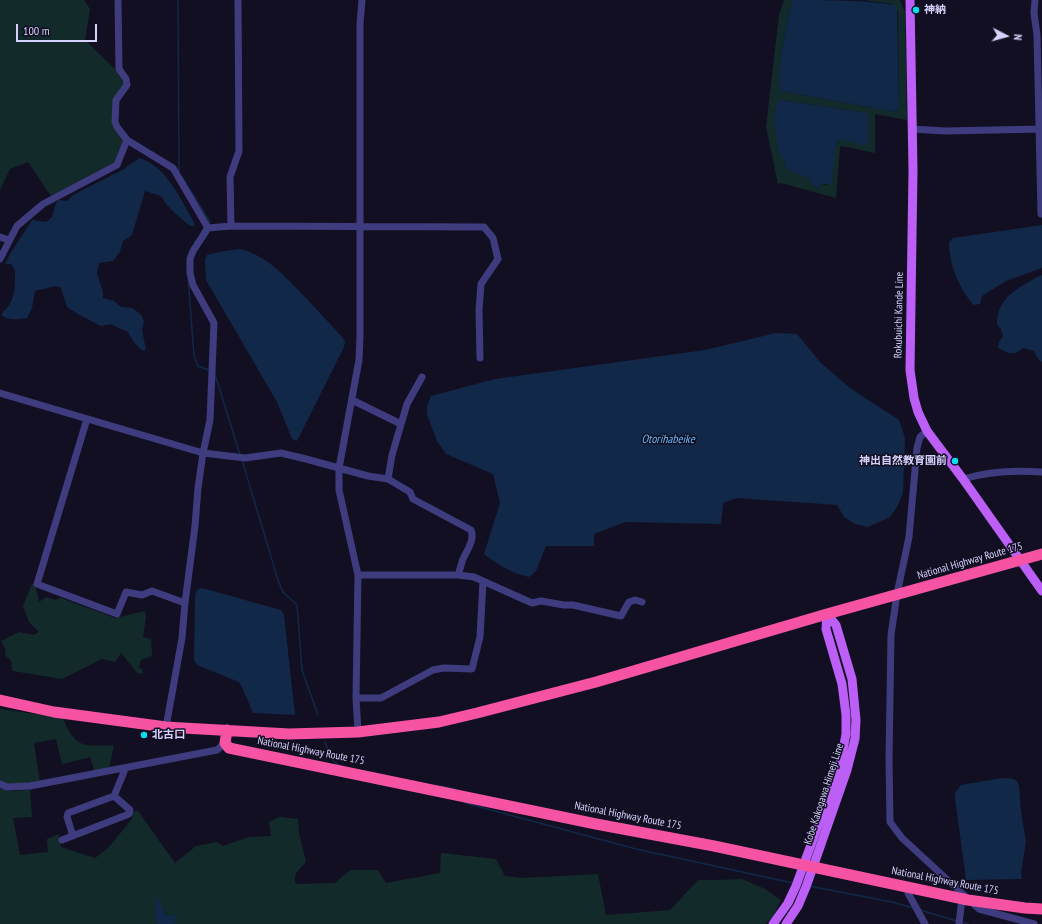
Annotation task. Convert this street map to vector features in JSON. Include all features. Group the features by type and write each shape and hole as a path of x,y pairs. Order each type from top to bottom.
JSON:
{"highway":[{"name":"National Highway Route 175","path":"0,700 54,712 166,727 289,734 358,732 439,722 596,682 827,614 1042,554"},
{"path":"225,743 227,730"},
{"name":"National Highway Route 175","path":"225,743 229,748 596,824 714,846 965,899 1042,909"}],"main road":[{"name":"Rokubuichi Kande Line","path":"910,0 913,184 910,370 914,398 926,431 964,479 1042,591"},
{"name":"Kobe Kakogawa Himeji Line","path":"774,924 788,903 808,867 850,763 855,739 856,720 852,679 836,625 827,614"},
{"name":"Kobe Kakogawa Himeji Line","path":"786,924 798,906 808,867"}],"street":[{"path":"118,0 118,70 126,79 127,85 116,100 115,122 127,140 173,168 208,228"},
{"path":"231,226 230,177 239,151 238,0"},
{"path":"358,732 356,698 358,575 339,490 339,468 359,360 360,24 362,0"},
{"path":"1035,0 1034,13 1040,68 1041,214"},
{"path":"912,129 945,131 1040,129"},
{"path":"0,259 18,226 43,204 117,166 127,140"},
{"path":"208,228 231,226 484,227 493,238 498,259 480,284 480,358"},
{"path":"166,727 182,638 203,453 210,420 214,323 193,285 190,273 190,259 208,228"},
{"path":"0,237 9,240"},
{"path":"388,479 392,455 407,404 422,377"},
{"path":"0,393 203,453 245,458 281,454 306,459 368,476 388,479 410,492 413,499 471,530 470,546 463,558 458,575"},
{"path":"352,400 401,424"},
{"path":"87,419 37,584 117,614 126,592 142,595 152,591 185,603"},
{"path":"926,431 920,437 917,448 909,537 897,594 891,635 889,759 890,822 902,838 962,891 965,899 979,909 1034,924"},
{"path":"964,479 979,474 1023,471 1042,472"},
{"path":"358,575 458,575 474,577 532,603 541,601 573,605 621,616 629,602 635,600 642,602"},
{"path":"356,698 381,698 433,670 444,668 472,669 480,637 483,581"},
{"path":"0,784 7,787 30,786 217,750 225,743"},
{"path":"73,836 67,817 68,813 114,796 124,772 124,768"},
{"path":"62,840 129,814 130,810 114,796"},
{"path":"907,887 908,893 925,924"},
{"path":"959,924 965,899"}],"green space":[{"path":"0,0 84,0 90,9 85,40 115,69 125,85 114,97 112,124 123,141 115,165 51,196 28,162 10,169 0,190"},
{"path":"784,0 793,0 785,32 781,60 781,91 896,112 899,108 898,12 892,4 864,0 900,0 905,12 907,120 875,114 875,153 842,146 840,147 836,198 781,183 778,184 766,127 779,15","holes":["780,100 867,113 843,139 836,143 827,185 822,184 818,188 812,185 809,178 787,170 784,159"]},
{"path":"32,584 35,584 39,602 46,597 55,600 61,598 115,618 145,611 146,617 143,637 151,639 152,656 141,660 139,668 142,669 143,673 138,674 121,653 115,662 102,659 62,679 13,671 11,666 12,662 5,655 6,650 1,641 19,632 34,635 39,632 29,622 23,606"},
{"path":"0,709 63,718 72,735 82,744 95,746 114,745 109,769 95,772 90,757 62,764 56,739 34,743 40,783 15,786 0,782"},
{"path":"0,788 8,791 30,790 32,817 13,818 20,855 48,852 47,839 59,834 61,847 95,858 108,848 132,819 132,812 138,811 175,863 196,846 217,842 223,846 249,837 271,836 269,822 279,817 298,819 299,833 306,862 295,876 295,882 298,884 335,883 350,870 378,870 386,883 440,873 441,853 496,859 505,876 522,878 598,874 606,915 670,910 698,880 742,879 765,889 781,900 773,917 765,924 174,924 174,915 166,916 162,906 156,923 158,924 0,924"}],"water":[{"path":"793,0 862,1 897,6 899,108 896,112 781,91 781,61 785,32"},
{"path":"780,100 867,113 869,141 866,146 843,139 836,143 831,184 822,184 818,188 812,185 809,178 787,170 784,159 779,154 775,126 775,112"},
{"path":"139,158 149,162 157,168 172,184 194,222 194,226 190,226 171,209 161,196 145,191 132,235 123,241 120,252 113,261 99,263 97,273 103,292 103,298 114,301 121,307 133,308 142,316 144,322 142,330 146,350 143,351 132,340 128,332 110,324 101,326 67,307 61,288 56,286 35,291 32,308 27,318 10,319 1,315 11,301 15,288 15,270 11,264 5,264 32,220 46,222 52,217 56,203 59,200 67,201 73,195 126,168"},
{"path":"1042,225 1042,268 1006,281 982,296 980,304 974,305 959,284 951,259 949,242 953,238"},
{"path":"240,249 260,257 285,276 343,338 345,342 344,347 297,441 292,439 277,402 206,280 205,260 207,255"},
{"path":"1042,275 1042,362 1038,359 1034,351 1023,348 1020,351 1011,353 998,348 999,342 1003,336 1001,329 997,325 999,311 1005,300 1013,292"},
{"name":"Otorihabeike","path":"776,333 797,334 821,363 850,388 899,420 905,438 903,493 897,507 890,517 868,527 855,524 844,517 837,505 737,498 723,503 721,524 625,522 594,534 594,546 546,546 536,571 529,577 517,574 505,568 484,554 500,503 493,474 446,454 437,441 427,415 427,406 431,396 495,379 705,350"},
{"path":"202,588 281,610 284,615 295,715 253,713 239,682 197,665 194,660 195,596 197,590"},
{"path":"1002,778 1015,780 1019,786 1026,842 1021,872 1022,879 966,880 955,793 961,785"},
{"path":"156,895 166,916 174,915 178,917 174,924 156,923"}],"waterway":[{"path":"178,0 179,172"},
{"path":"182,177 210,222 208,223"},
{"path":"201,233 205,226"},
{"path":"187,263 194,356 198,366 209,370"},
{"path":"215,374 240,455"},
{"path":"242,460 278,580 283,592 297,605 302,670 318,715"},
{"path":"325,742 332,759 341,766"},
{"path":"441,786 455,789"},
{"path":"465,803 636,849 793,883"},
{"path":"809,886 892,902 913,908"},
{"path":"920,910 957,921"},
{"path":"963,922 968,924"}],"place":[{"name":"神納","path":"916,10"},
{"name":"神出自然教育園前","path":"955,461"},
{"name":"北古口","path":"144,735"}]}
